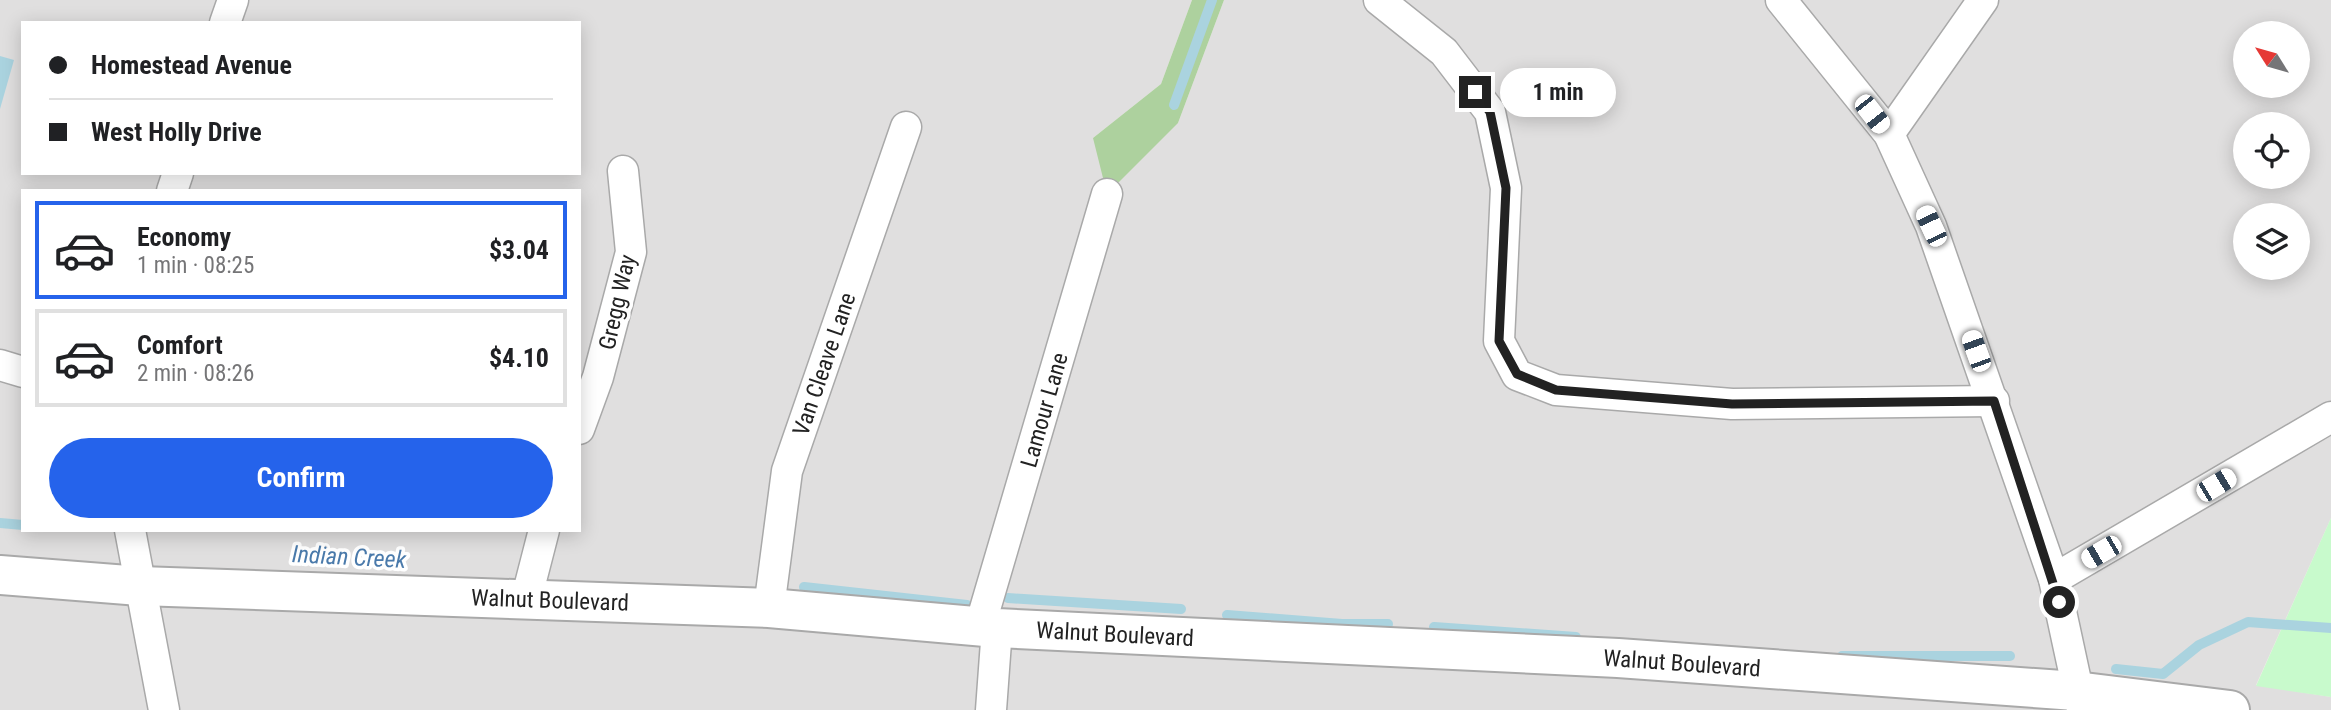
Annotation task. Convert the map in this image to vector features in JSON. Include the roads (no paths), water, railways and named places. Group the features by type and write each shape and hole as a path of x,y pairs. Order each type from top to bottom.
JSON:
{"street":[{"path":"226,21 233,0"},
{"path":"1380,0 1444,52 1490,112 1506,188 1499,341 1517,374 1556,390 1732,404 1994,401"},
{"path":"1781,0 1889,134 1931,226 2054,579 2079,700"},
{"path":"1889,134 1983,0"},
{"name":"Van Cleave Lane","path":"769,608 787,471 906,127"},
{"name":"Gregg Way","path":"581,424 598,377 631,252 623,171"},
{"name":"Lamour Lane","path":"991,710 989,627 1107,194"},
{"path":"0,365 21,371"},
{"path":"2054,579 2331,417"},
{"path":"130,532 164,710"},
{"path":"526,600 543,532"},
{"name":"Walnut Boulevard","path":"0,575 140,586 769,608 989,627 1618,658 2079,700 2230,710"}],"water":[{"path":"0,56 14,60 0,109"}],"waterway":[{"name":"Indian Creek","path":"1174,105 1212,0"},
{"name":"Indian Creek","path":"0,523 21,525"},
{"name":"Indian Creek","path":"804,587 967,605"},
{"path":"1008,598 1181,609"},
{"path":"1227,615 1342,624 1388,624"},
{"path":"2116,669 2163,674 2199,645 2248,622 2331,628"},
{"path":"1434,627 1576,637"},
{"path":"1842,656 2010,656"}]}
